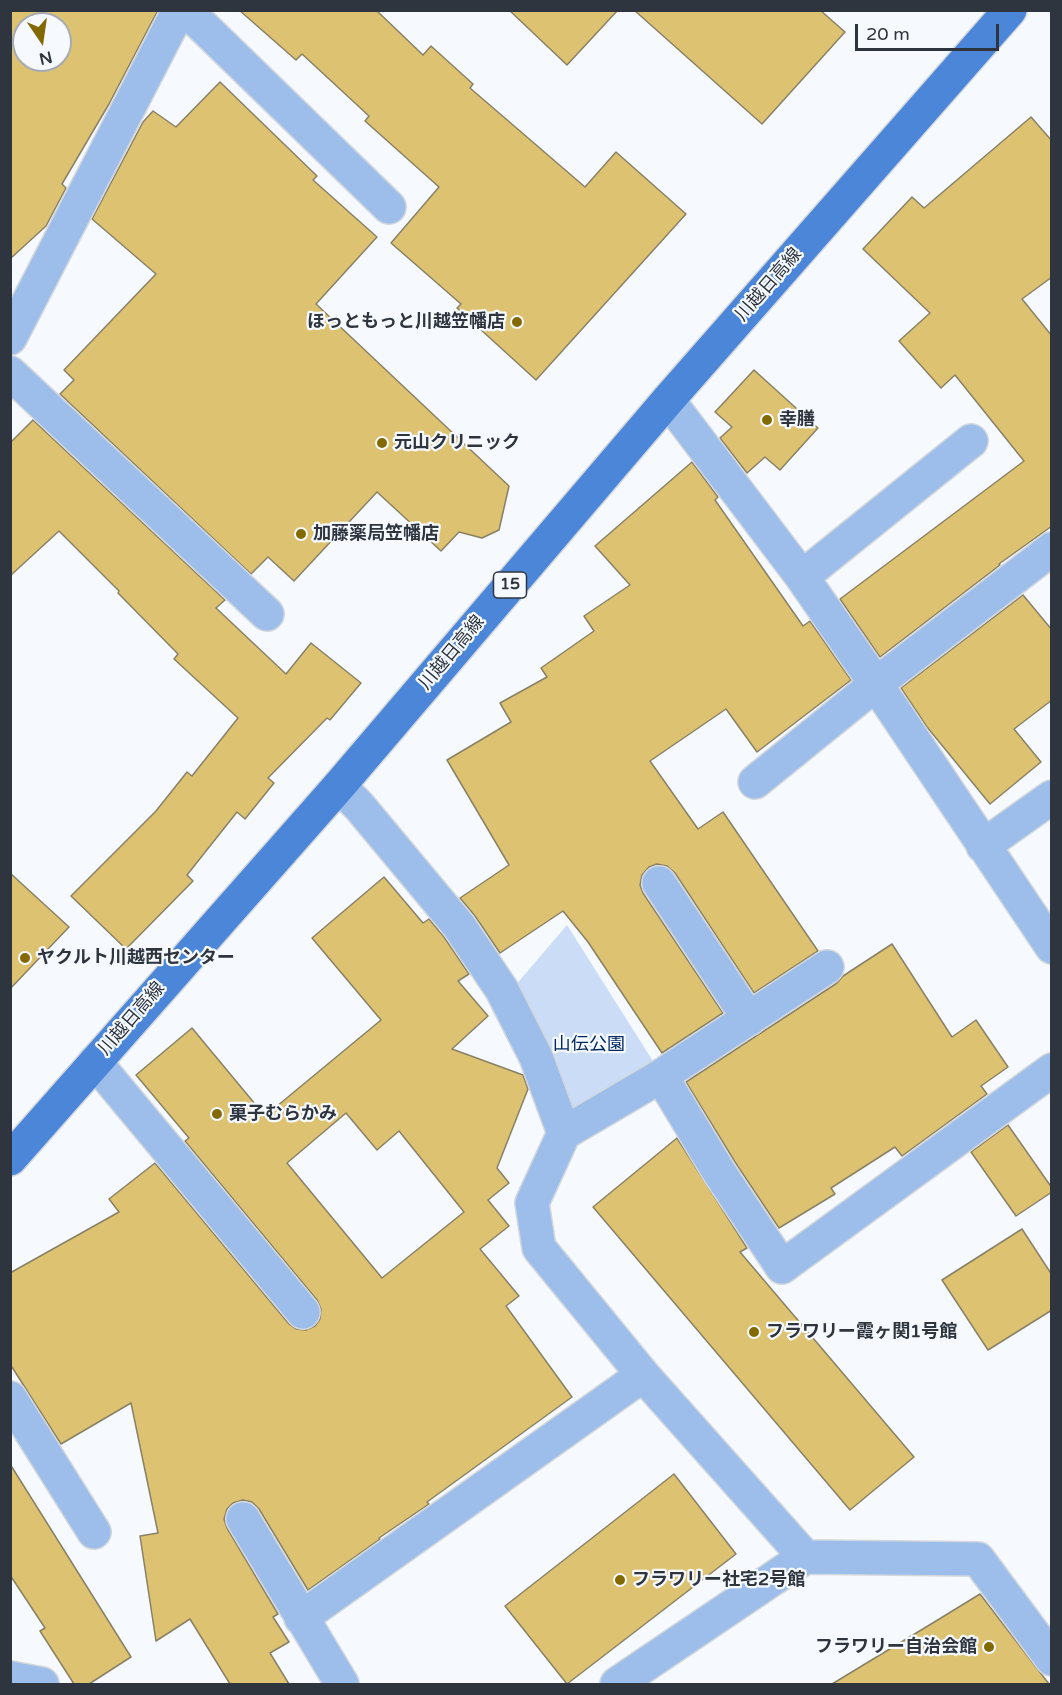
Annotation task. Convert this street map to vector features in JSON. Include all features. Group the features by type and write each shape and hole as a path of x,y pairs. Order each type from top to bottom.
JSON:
{"main road":[{"name":"川越日高線","path":"10,1159 339,786 668,400 1010,10"}],"street":[{"path":"10,338 179,10"},
{"path":"186,10 389,207"},
{"path":"10,373 267,614"},
{"path":"668,400 802,577 1052,947"},
{"path":"802,577 971,441"},
{"path":"755,782 876,684 1052,549"},
{"path":"339,786 359,806 459,926 501,990 536,1057 564,1132"},
{"path":"983,846 1052,797"},
{"path":"659,883 749,1019"},
{"path":"806,1557 643,1375 539,1248 532,1203 564,1132 661,1076 827,967"},
{"path":"95,1062 303,1312"},
{"path":"661,1076 719,1172 782,1267 1052,1070"},
{"path":"301,1618 643,1375"},
{"path":"10,1398 94,1532"},
{"path":"243,1519 342,1684"},
{"path":"616,1684 806,1557 978,1559 1052,1659"},
{"path":"10,1678 42,1684"}],"green space":[{"name":"山伝公園","path":"567,925 656,1066 570,1116 514,987"}],"building":[{"path":"10,10 158,10 109,104 62,184 66,188 46,226 10,259"},
{"path":"239,10 376,10 423,55 431,46 473,84 470,88 585,187 616,152 686,214 536,380 457,308 461,304 391,243 439,187 365,121 369,116 302,54 296,60"},
{"path":"509,10 618,10 567,65"},
{"path":"634,10 820,10 845,32 762,124"},
{"path":"220,82 317,176 313,180 377,237 316,304 509,486 499,530 482,538 459,532 441,551 377,492 294,581 268,557 251,574 60,394 74,380 64,370 156,274 92,219 143,122 153,111 176,127"},
{"path":"1031,117 1052,141 1052,277 1022,299 1052,336 1052,526 999,564 880,657 840,599 1024,461 955,375 941,388 899,341 930,313 863,249 912,197 924,208"},
{"name":"幸膳","path":"754,370 818,428 780,470 765,457 747,473 720,438 732,427 715,412"},
{"path":"33,420 225,600 216,608 286,674 311,643 361,683 330,720 327,718 268,778 274,783 245,819 237,812 187,875 193,881 126,949 71,896 156,811 187,772 192,776 238,718 174,659 178,654 59,531 10,576 10,443"},
{"path":"692,462 718,497 715,500 803,626 810,621 851,680 757,752 726,709 650,761 698,829 723,812 818,951 754,993 675,873 667,866 657,864 649,867 642,875 640,885 643,893 723,1013 662,1053 588,942 563,911 500,953 460,898 509,865 447,760 511,722 500,703 547,677 541,668 594,631 584,616 630,585 595,546"},
{"path":"1023,595 1052,630 1052,700 1014,729 1041,762 990,804 927,727 901,688"},
{"name":"ヤクルト川越西センター","path":"10,873 69,927 10,989"},
{"path":"384,877 423,923 429,919 469,974 458,981 488,1016 452,1049 523,1075 528,1089 497,1168 509,1183 488,1200 509,1226 480,1249 519,1296 506,1306 572,1397 427,1502 429,1504 308,1590 259,1509 252,1502 243,1500 233,1503 227,1509 224,1519 227,1528 278,1614 273,1617 289,1642 270,1653 289,1684 230,1684 190,1619 156,1641 140,1536 158,1533 131,1403 61,1444 10,1364 10,1273 119,1212 109,1199 155,1163 289,1324 296,1329 306,1330 315,1326 320,1319 321,1309 317,1300 185,1141 189,1138 136,1075 192,1028 265,1116 381,1020 312,938","holes":["346,1113 377,1150 399,1131 464,1212 382,1278 287,1163"]},
{"path":"892,944 952,1037 976,1020 1008,1067 981,1086 987,1094 902,1156 895,1147 831,1188 835,1194 779,1228 686,1082"},
{"path":"1008,1125 1052,1188 1052,1192 1016,1216 971,1152"},
{"name":"フラワリー霞ヶ関1号館","path":"677,1138 747,1248 740,1252 914,1457 850,1510 593,1207"},
{"path":"1022,1229 1052,1275 1052,1310 988,1350 942,1280"},
{"path":"10,1464 131,1657 89,1684 74,1684 40,1631 45,1628 10,1575"},
{"name":"フラワリー社宅2号館","path":"674,1474 736,1554 567,1684 505,1606"},
{"path":"980,1594 1049,1684 832,1684 936,1621"}],"place":[{"name":"ほっともっと川越笠幡店","path":"517,322"},
{"name":"幸膳","path":"767,420"},
{"name":"元山クリニック","path":"382,443"},
{"name":"加藤薬局笠幡店","path":"301,534"},
{"name":"ヤクルト川越西センター","path":"25,958"},
{"name":"菓子むらかみ","path":"217,1114"},
{"name":"フラワリー霞ヶ関1号館","path":"754,1332"},
{"name":"フラワリー社宅2号館","path":"620,1580"},
{"name":"フラワリー自治会館","path":"989,1647"}]}
